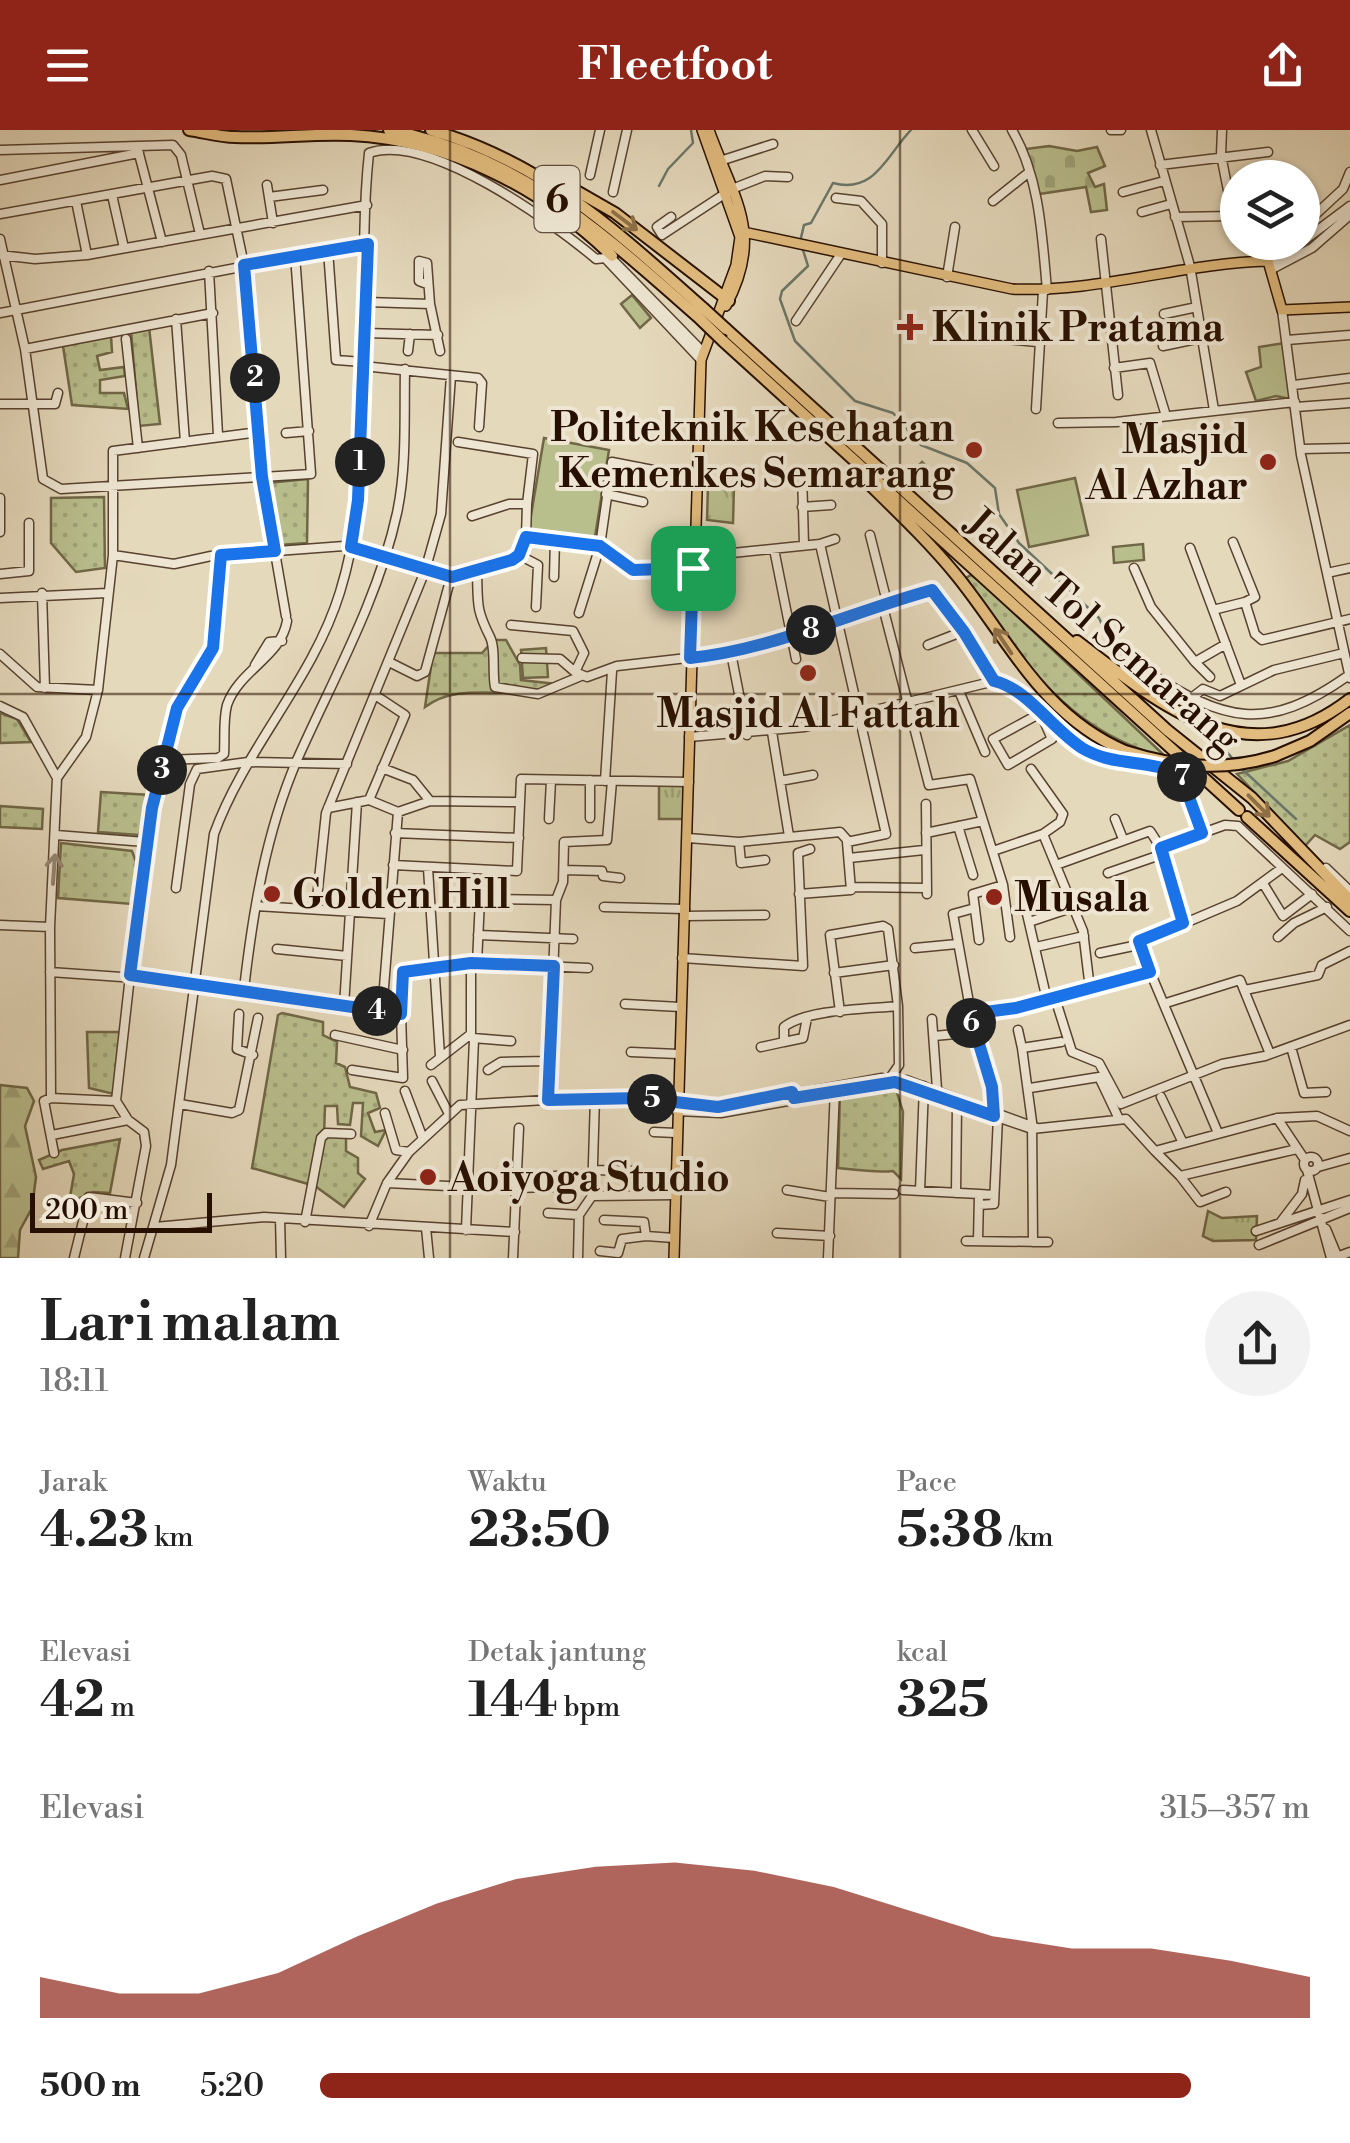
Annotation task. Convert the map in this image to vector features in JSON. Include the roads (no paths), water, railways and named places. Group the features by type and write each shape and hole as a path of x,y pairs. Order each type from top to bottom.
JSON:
{"highway":[{"path":"189,130 238,138 351,135 398,140 445,154 538,196 609,257"},
{"name":"Jalan Tol Semarang","path":"389,130 458,148 533,183 586,219 700,312"},
{"name":"Jalan Tol Semarang","path":"431,130 463,140 539,175 586,206 724,335 1167,730 1252,798 1350,900"},
{"path":"539,175 616,213 725,298"},
{"name":"Jalan Tol Semarang","path":"724,335 760,376 1350,910"},
{"name":"6","path":"760,376 937,554 1057,709 1088,733 1125,751 1196,767 1236,766 1274,756 1339,723 1348,705"},
{"name":"6","path":"1028,604 1173,712 1208,728 1250,734 1286,730 1348,705"}],"main road":[{"path":"705,130 729,191 740,249 725,298"},
{"path":"674,1258 702,356 748,233 705,130"},
{"path":"748,233 947,277 1045,291 1233,260"},
{"path":"1270,260 1282,310 1350,307"}],"street":[{"path":"590,176 600,130"},
{"path":"613,192 627,130"},
{"path":"972,130 994,166"},
{"path":"1012,130 1023,148 1040,211 1045,291 1037,342 1036,409"},
{"path":"1112,130 1121,130"},
{"path":"1151,130 1190,266 1214,410"},
{"path":"1222,130 1222,160"},
{"path":"720,161 773,144"},
{"path":"0,150 176,146 200,234"},
{"path":"0,180 138,149"},
{"path":"138,149 162,242"},
{"path":"144,1258 155,1227 180,1104 214,834 226,801 329,622 351,547 358,500 369,153 406,151 453,167 557,229 596,259 609,257 702,356"},
{"path":"1160,165 1268,152"},
{"path":"1320,210 1343,189 1350,172"},
{"path":"993,201 1028,173"},
{"path":"0,214 222,176 238,229 262,477 287,618 284,640 253,670 227,705 224,754 218,758 164,760"},
{"path":"671,217 657,227 663,235 729,191 765,176 788,177"},
{"path":"1123,192 1164,181"},
{"path":"267,186 273,223"},
{"path":"269,197 323,190"},
{"path":"112,195 124,248"},
{"path":"836,198 861,201 882,224 882,262"},
{"path":"76,201 87,255"},
{"path":"1142,212 1171,204"},
{"path":"2,256 35,260 87,255 367,205"},
{"path":"1320,235 1350,206"},
{"path":"1320,235 1350,215"},
{"path":"1175,217 1220,218"},
{"path":"947,277 955,226"},
{"path":"0,239 25,349 41,472 47,484 61,490 311,474 294,256"},
{"path":"1101,239 1118,395"},
{"path":"0,313 368,244"},
{"path":"328,250 336,360 481,380 479,427"},
{"path":"796,321 841,254"},
{"path":"209,271 218,434"},
{"path":"428,284 440,351"},
{"path":"367,302 430,304"},
{"path":"1164,314 1196,307"},
{"path":"1144,669 1190,700 1236,716 1292,707 1350,676 1300,449 1282,310"},
{"path":"25,349 213,313"},
{"path":"176,318 185,442"},
{"path":"365,334 438,335"},
{"path":"408,351 410,334"},
{"path":"1287,340 1350,335"},
{"path":"998,338 1037,342"},
{"path":"1163,346 1201,338"},
{"path":"126,339 138,448"},
{"path":"1114,368 1150,364 1166,416"},
{"path":"244,989 262,867 296,764 385,558 402,484 405,369"},
{"path":"316,908 328,808 426,571 443,498 451,376"},
{"path":"1294,385 1350,378"},
{"path":"0,404 55,404 58,393"},
{"path":"1058,423 1350,403"},
{"path":"286,432 308,431"},
{"path":"57,778 86,738 98,690 113,556 113,451 218,434 260,432"},
{"path":"113,556 174,564 221,555 351,547 452,577 477,572 519,555 526,537 533,454 458,442"},
{"path":"1300,449 1350,448"},
{"path":"579,613 600,546 614,461 653,470"},
{"path":"802,474 804,545"},
{"path":"606,494 643,502"},
{"path":"0,498 0,532"},
{"path":"472,516 509,504 527,504"},
{"path":"802,507 831,505"},
{"path":"28,523 29,571"},
{"path":"870,536 929,786 969,777 1003,886 1010,936"},
{"path":"526,537 600,546 633,570 835,539"},
{"path":"554,577 555,539"},
{"path":"1213,610 1255,597 1234,542"},
{"path":"820,544 841,621 886,834 848,841"},
{"path":"1190,548 1241,684"},
{"path":"774,549 796,659"},
{"path":"125,1258 145,1139 116,1101 144,842 177,708 213,648 221,555"},
{"path":"519,555 538,565 536,607"},
{"path":"1134,568 1160,622 1210,677"},
{"path":"1327,573 1350,568"},
{"path":"0,574 40,570"},
{"path":"477,572 480,626 492,639 495,687 538,694 578,674 731,653 932,590 994,681"},
{"path":"388,662 418,676 425,672 452,577"},
{"path":"0,598 42,593 107,593"},
{"path":"42,593 45,688"},
{"path":"1245,602 1259,639 1350,619"},
{"path":"510,625 573,631 584,653 578,674"},
{"path":"928,645 964,632"},
{"path":"1195,662 1226,644"},
{"path":"731,653 747,735"},
{"path":"1194,696 1203,689 1220,696 1274,670 1344,653"},
{"path":"0,654 29,683 45,688 98,690"},
{"path":"522,658 560,659 578,674"},
{"path":"548,1100 556,900 564,870 565,840 607,840 612,671"},
{"path":"689,737 772,732 994,681 1011,685 1041,717 1095,754 1178,772 1202,833"},
{"path":"959,691 984,752"},
{"path":"369,800 405,714 375,695"},
{"path":"0,706 23,718 57,778 50,927 53,1098"},
{"path":"1041,717 1052,739 1010,765 1004,763 993,739 1041,717"},
{"path":"682,958 803,966 798,852 789,837 772,732"},
{"path":"176,888 195,771 248,762 347,764"},
{"path":"382,768 413,780 430,801"},
{"path":"993,851 1043,834 1060,822 1062,814 1031,769"},
{"path":"780,780 813,775"},
{"path":"393,865 518,870 521,780 688,782"},
{"path":"549,820 551,780"},
{"path":"590,780 590,818"},
{"path":"328,808 369,800 398,812 430,801 519,802"},
{"path":"344,1006 357,802"},
{"path":"799,894 853,888 926,891 926,804"},
{"path":"382,1012 398,812"},
{"path":"1115,819 1123,839"},
{"path":"926,833 984,820"},
{"path":"958,826 973,875"},
{"path":"1108,873 1202,833 1238,826 1350,930"},
{"path":"1056,866 1150,831 1162,851 1183,923"},
{"path":"688,838 739,842 840,832 848,841 853,888"},
{"path":"395,833 519,838"},
{"path":"1043,834 1084,936 1090,989"},
{"path":"56,835 144,842"},
{"path":"739,842 741,863 765,860"},
{"path":"798,852 810,850"},
{"path":"849,858 924,850"},
{"path":"428,868 440,1056"},
{"path":"1100,953 1138,945 1152,934 1264,885 1282,868"},
{"path":"1326,868 1350,891"},
{"path":"564,870 602,871 603,876 620,878"},
{"path":"1264,885 1283,916 1312,894"},
{"path":"980,940 973,894 1003,886"},
{"path":"466,1230 478,902 484,897 556,900"},
{"path":"256,906 388,914"},
{"path":"1278,936 1326,906"},
{"path":"604,907 765,916"},
{"path":"1074,907 1028,918 1051,999 1072,1052 1100,1063 1120,1104 1222,1064 1270,1054 1350,1025"},
{"path":"787,1190 831,1195 956,1193 994,1205 989,1081 978,1034 972,1029 953,914 975,908"},
{"path":"0,925 50,927"},
{"path":"840,1012 829,938 834,932 884,926 894,964 898,1006 900,1066 890,1078"},
{"path":"478,935 573,939"},
{"path":"1036,947 1084,936"},
{"path":"916,948 957,944"},
{"path":"1138,945 1166,1003 1218,1133"},
{"path":"277,949 347,956"},
{"path":"1245,990 1319,974 1322,965 1346,953"},
{"path":"352,1070 399,1080 404,1076 401,974 435,965 474,963 588,968"},
{"path":"834,973 894,964"},
{"path":"50,972 193,982 401,1014"},
{"path":"970,1014 1051,999 1150,972"},
{"path":"1166,1003 1239,980 1270,1054"},
{"path":"625,1004 680,1008"},
{"path":"784,1042 786,1025 808,1018 898,1006"},
{"path":"239,1014 237,1049 252,1055"},
{"path":"180,1104 236,1112 242,1105 258,1018"},
{"path":"761,1046 803,1038 808,1018"},
{"path":"932,1019 937,1089"},
{"path":"934,1036 972,1029"},
{"path":"1018,1030 1034,1126 1033,1242"},
{"path":"335,1035 403,1050"},
{"path":"431,1064 472,1037 510,1041"},
{"path":"1022,1048 1060,1042"},
{"path":"1291,1047 1304,1093 1326,1092"},
{"path":"631,1052 678,1054"},
{"path":"488,1070 501,1062 548,1061"},
{"path":"1030,1088 1098,1077 1118,1120"},
{"path":"369,1226 388,1183 409,1152 460,1104 595,1097 689,1108 732,1108 890,1078 957,1104 992,1112"},
{"path":"432,1081 448,1112"},
{"path":"873,1081 937,1089 1034,1126 1130,1121 1199,1201 1226,1192"},
{"path":"828,1258 835,1087"},
{"path":"920,1192 923,1088"},
{"path":"405,1091 422,1136"},
{"path":"578,1258 579,1215 592,1196 595,1097"},
{"path":"1161,1097 1182,1142"},
{"path":"54,1154 44,1101 116,1101"},
{"path":"956,1193 957,1104"},
{"path":"385,1113 396,1150 409,1152"},
{"path":"1155,1151 1277,1118 1317,1116 1350,1131"},
{"path":"1277,1118 1309,1168 1318,1214 1335,1258 1350,1252"},
{"path":"52,1135 128,1120"},
{"path":"513,1258 520,1128"},
{"path":"654,1132 676,1133"},
{"path":"305,1222 321,1138 326,1133 351,1134"},
{"path":"1180,1176 1298,1149"},
{"path":"1309,1168 1350,1158"},
{"path":"1277,1226 1302,1194 1309,1168"},
{"path":"516,1188 552,1187 555,1176 633,1171"},
{"path":"388,1183 468,1187"},
{"path":"592,1196 676,1195"},
{"path":"74,1258 89,1197 136,1204"},
{"path":"978,1241 979,1199"},
{"path":"1264,1234 1350,1200"},
{"path":"1259,1245 1264,1234 1277,1226 1350,1208"},
{"path":"548,1214 579,1215"},
{"path":"155,1227 280,1218 515,1232"},
{"path":"280,1218 282,1258"},
{"path":"604,1220 644,1222 646,1236"},
{"path":"426,1228 429,1258"},
{"path":"777,1233 830,1236"},
{"path":"600,1251 618,1253 622,1239 674,1238"},
{"path":"966,1241 1048,1242"}],"waterway":[{"path":"659,186 668,169 693,143 691,130"},
{"path":"800,242 804,225 811,223 833,183 847,185 870,178 911,130"},
{"path":"803,250 808,266 782,291 780,299 795,341 855,401 893,413 921,445 967,463 995,488 999,514 1019,543 1099,618 1112,646 1188,705"},
{"path":"1215,738 1233,759"},
{"path":"1242,769 1296,819"}],"place":[{"name":"Klinik Pratama","path":"910,327"},
{"name":"Politeknik Kesehatan Kemenkes Semarang","path":"974,450"},
{"name":"Masjid Al Azhar","path":"1268,462"},
{"name":"Masjid Al Fattah","path":"808,673"},
{"name":"Golden Hill","path":"272,894"},
{"name":"Musala","path":"994,897"},
{"name":"Aoiyoga Studio","path":"428,1177"}]}
